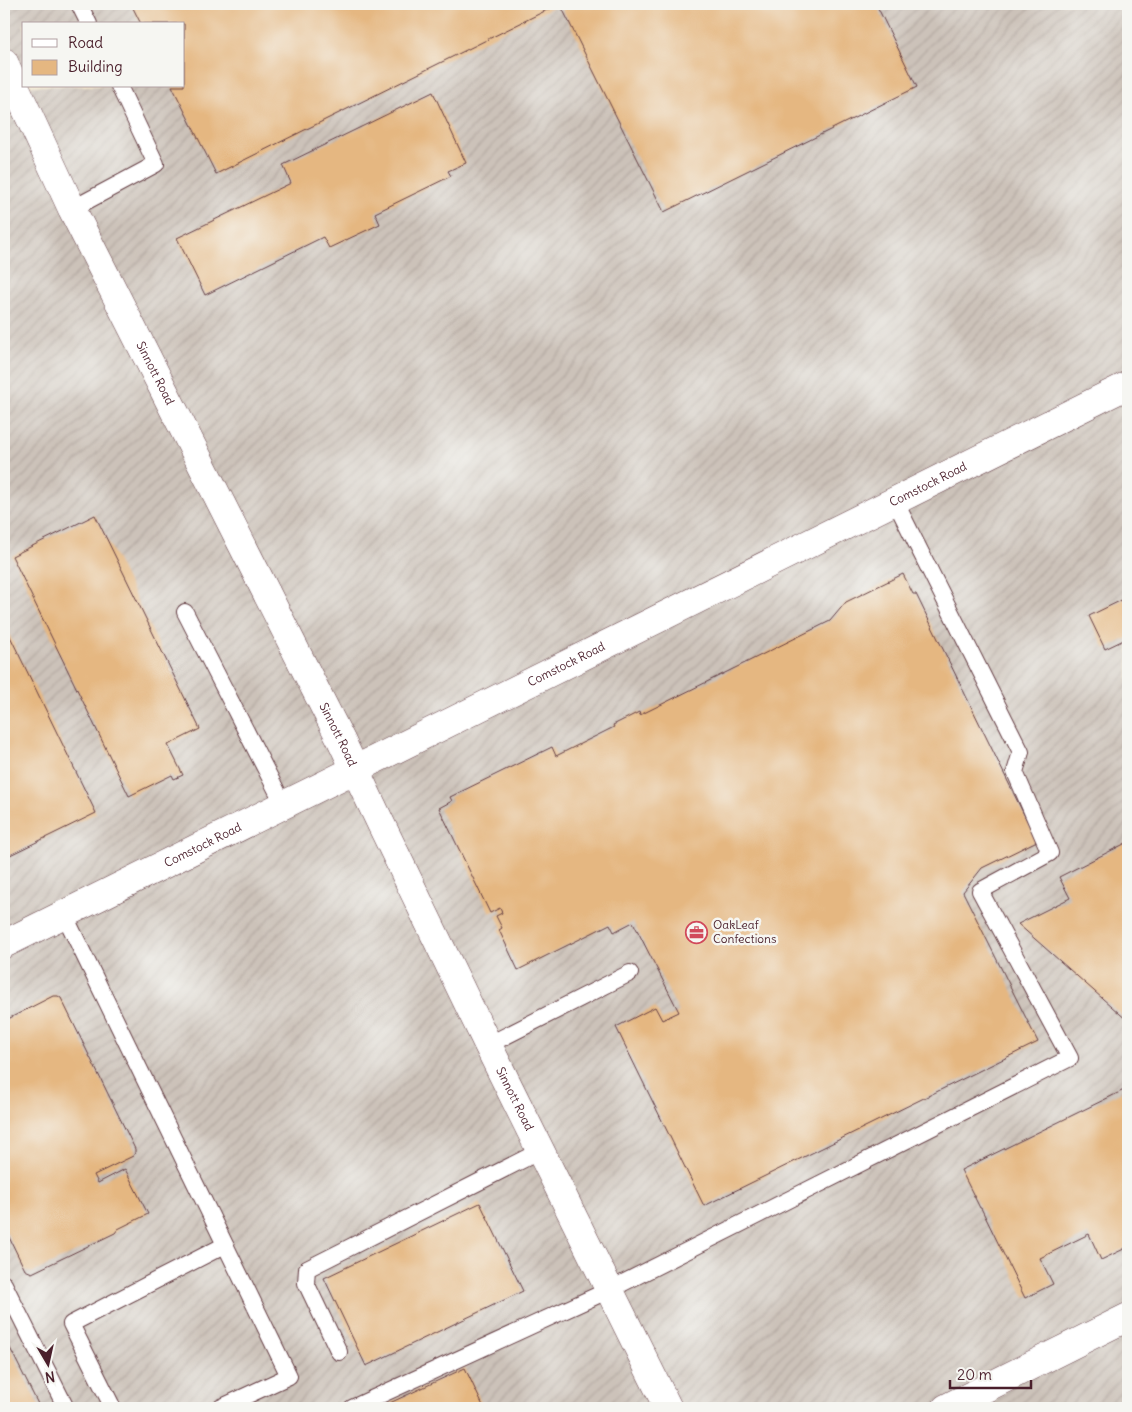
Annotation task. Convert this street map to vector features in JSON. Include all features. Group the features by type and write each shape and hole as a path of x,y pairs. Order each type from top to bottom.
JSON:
{"street":[{"name":"Sinnott Road","path":"4,62 72,209 356,769 488,1045 668,1408"},
{"name":"Comstock Road","path":"5,939 64,914 1128,385"},
{"path":"946,1408 1128,1317"}],"lane":[{"path":"79,4 88,22"},
{"path":"72,209 156,164 120,88"},
{"path":"352,1408 609,1290 1070,1058 980,891 1050,853 1014,772 1021,752 895,501"},
{"path":"185,612 284,805"},
{"path":"64,914 289,1376 220,1408"},
{"path":"488,1045 630,973"},
{"path":"340,1352 306,1283 307,1269 540,1151"},
{"path":"113,1408 71,1324 225,1245"},
{"path":"4,1284 66,1408"}],"shaded area":[{"path":"4,4 1128,4 1128,1408 4,1408"}],"building":[{"path":"131,4 559,4 216,174 173,88 185,88 185,22 140,22"},
{"path":"560,4 876,4 917,87 664,212"},
{"path":"433,92 466,163 448,171 451,176 375,213 380,224 329,248 323,237 205,295 177,238 291,183 283,165"},
{"path":"95,515 200,729 168,745 183,775 174,779 172,775 129,796 12,556"},
{"path":"903,574 913,594 916,594 1037,841 982,868 963,892 1038,1042 704,1206 616,1027 655,1007 662,1020 679,1012 633,922 614,932 610,924 518,970 499,930 502,928 496,916 502,913 500,908 490,913 439,808 452,801 450,797 552,747 556,756 614,727 613,725 639,712 640,715 830,621 846,602"},
{"path":"1128,597 1128,638 1105,649 1089,616"},
{"path":"4,624 96,813 4,858"},
{"path":"1128,842 1128,1021 1018,924 1070,898 1059,877"},
{"path":"53,996 61,998 135,1149 133,1156 94,1175 98,1183 125,1169 148,1214 118,1229 115,1233 32,1273 25,1270 4,1227 4,1021"},
{"path":"1126,1089 1128,1091 1128,1247 1101,1260 1089,1234 1040,1258 1053,1284 1025,1298 961,1170"},
{"path":"480,1203 523,1291 366,1366 324,1278"},
{"path":"4,1336 40,1408 4,1408"},
{"path":"465,1368 484,1408 379,1408"}],"place":[{"name":"OakLeaf Confections","path":"697,932"}]}
